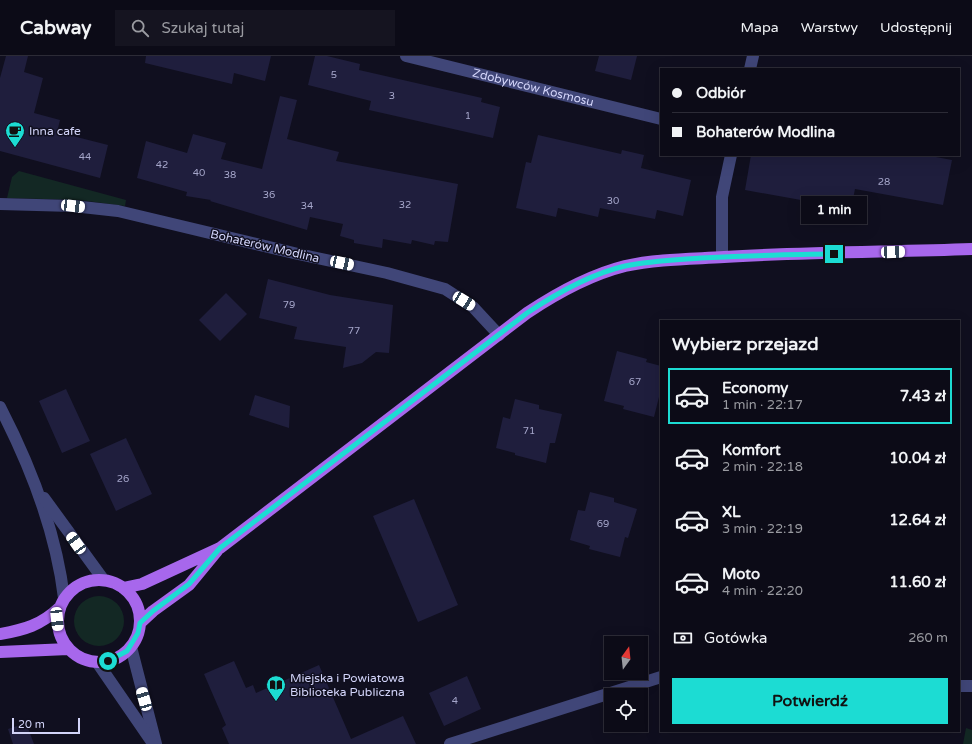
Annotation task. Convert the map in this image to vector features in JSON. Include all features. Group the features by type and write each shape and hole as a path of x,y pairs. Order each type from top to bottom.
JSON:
{"main road":[{"path":"140,623 153,611 189,584 220,548 556,293 589,278 624,266 656,261 722,257 972,249"},
{"path":"123,588 142,584 220,548"},
{"path":"0,634 31,626 47,619 71,589 81,583 103,579 123,588 136,604 140,623 138,633 131,646 118,657 108,661 97,662 86,660 68,649 58,630 57,619 61,603"},
{"path":"0,652 68,649"}],"street":[{"name":"Zdobywców Kosmosu","path":"406,56 660,119"},
{"path":"750,68 753,56"},
{"path":"722,257 722,197 731,156"},
{"name":"Bohaterów Modlina","path":"0,204 73,206 118,211 298,254 387,273 445,289 473,307 499,335"},
{"path":"0,408 38,490 60,564 61,603"},
{"path":"38,490 103,579"},
{"path":"131,646 155,744"},
{"path":"97,662 155,744"},
{"path":"450,744 660,677"},
{"path":"960,686 972,686"}],"green space":[{"path":"19,171 126,200 125,206 80,200 7,198 12,177"},
{"path":"94,596 104,596 117,603 124,616 124,626 117,639 104,646 94,646 85,642 78,635 74,626 74,616 78,607 85,600"},
{"path":"966,728 972,730 972,744 963,744"}],"building":[{"path":"6,56 28,56 24,72 43,78 34,113 60,120 57,132 108,145 100,178 0,151 0,78"},
{"path":"146,56 271,56 265,81 234,73 232,84 145,63"},
{"path":"315,56 327,56 360,64 359,70 482,98 481,102 500,107 493,138 369,110 371,101 308,85"},
{"path":"599,56 637,56 631,80 595,71"},
{"path":"280,96 297,100 287,139 339,152 336,161 458,184 448,242 435,241 434,245 412,240 411,244 383,239 382,248 354,243 354,240 340,236 343,224 310,217 307,230 210,201 211,200 186,196 187,192 137,178 146,141 187,153 193,134 226,143 221,159 262,169"},
{"path":"538,135 621,154 622,150 644,155 641,168 691,180 683,216 657,210 655,219 600,208 598,217 558,208 556,217 516,208 526,162 531,163"},
{"path":"751,156 930,156 952,160 943,205 855,189 851,209 745,190"},
{"path":"268,279 330,295 393,305 389,353 376,352 362,363 343,368 346,347 294,339 297,327 259,318"},
{"path":"226,293 247,314 220,341 199,320"},
{"path":"617,351 647,359 646,362 660,366 660,393 654,417 623,409 624,406 604,401"},
{"path":"66,389 90,441 62,453 39,401"},
{"path":"255,395 290,406 289,428 249,415"},
{"path":"515,399 539,405 539,409 562,414 555,443 550,443 546,463 515,455 515,453 496,448 503,417 510,419"},
{"path":"126,438 152,494 116,511 90,454"},
{"path":"590,492 614,498 614,502 637,509 628,538 625,537 620,557 589,549 590,546 570,540 578,510 585,511"},
{"path":"414,499 458,605 418,622 373,516"},
{"name":"Miejska i Powiatowa Biblioteka Publiczna","path":"234,661 246,688 253,685 256,693 319,665 351,739 403,716 416,744 229,744 222,728 226,725 204,674"},
{"path":"467,676 481,709 444,726 429,693"},
{"path":"26,723 34,744 13,744 8,729"}],"place":[{"name":"Inna cafe","path":"15,148"},
{"name":"Miejska i Powiatowa Biblioteka Publiczna","path":"276,702"}],"route":[{"path":"108,661 127,651 134,643 140,623 153,611 189,584 220,548 527,313 556,293 589,278 624,266 656,261 759,255 834,254"}]}
